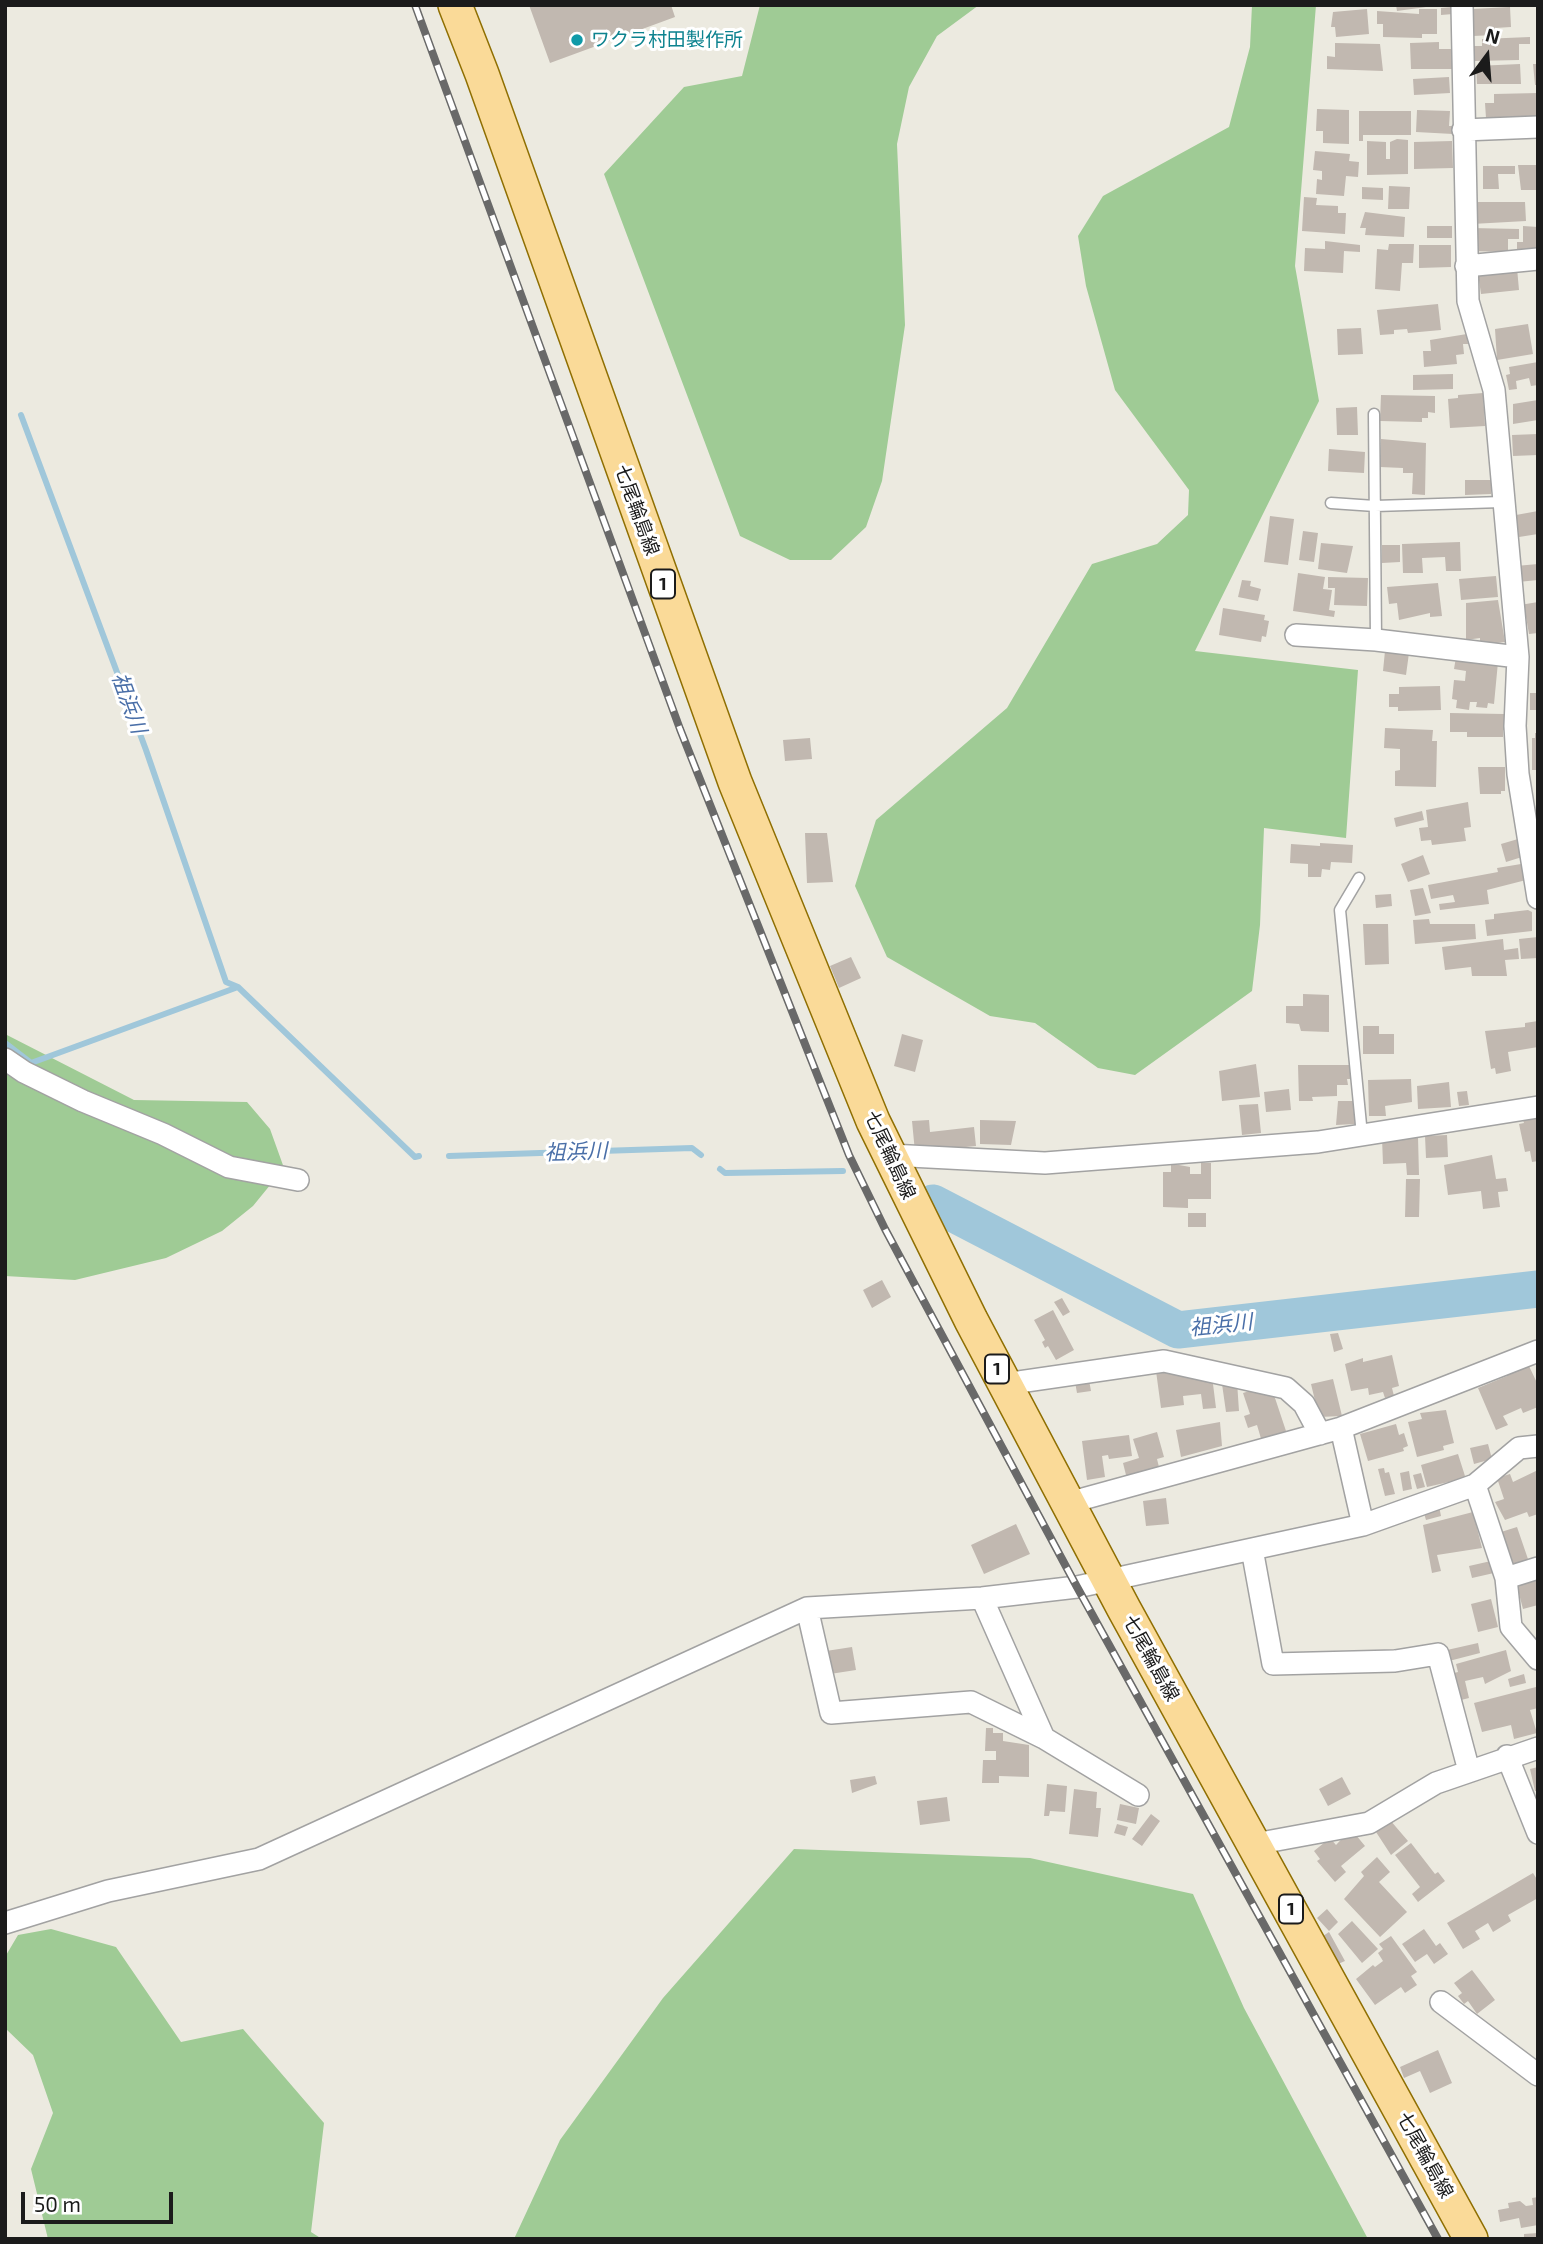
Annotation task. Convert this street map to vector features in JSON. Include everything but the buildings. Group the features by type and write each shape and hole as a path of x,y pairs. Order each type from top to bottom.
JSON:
{"main road":[{"name":"七尾輪島線","path":"455,5 735,782 819,994 890,1155 1005,1384 1109,1580 1471,2239"}],"street":[{"path":"1462,5 1468,300 1494,390 1518,657 1515,726 1518,775 1538,898"},
{"path":"1463,130 1538,127"},
{"path":"1466,266 1538,259"},
{"path":"1296,635 1376,640 1518,657"},
{"path":"5,1059 23,1072 83,1101 163,1134 229,1167 298,1180"},
{"path":"890,1155 1045,1163 1318,1142 1538,1107"},
{"path":"1068,1503 1341,1428 1538,1351"},
{"path":"1005,1384 1164,1361 1286,1388 1304,1404 1320,1434"},
{"path":"1341,1428 1363,1525"},
{"path":"5,1923 108,1891 259,1860 807,1608 982,1598 1077,1587 1363,1525 1475,1485 1519,1448 1538,1446"},
{"path":"1475,1485 1506,1578 1511,1627 1538,1659"},
{"path":"1252,1549 1273,1664 1395,1661 1438,1654 1469,1770"},
{"path":"1506,1578 1538,1568"},
{"path":"982,1598 1044,1738"},
{"path":"807,1608 831,1713 971,1702 1044,1738 1138,1796"},
{"path":"1255,1844 1368,1823 1436,1783 1507,1756 1538,1748"},
{"path":"1507,1756 1538,1832"},
{"path":"1440,2001 1538,2075"}],"lane":[{"path":"1374,414 1376,640"},
{"path":"1331,503 1375,506 1502,502"},
{"path":"1359,878 1340,910 1362,1135"}],"green space":[{"path":"760,5 979,5 937,36 909,87 897,144 905,325 882,481 866,527 831,560 790,560 740,536 604,174 684,87 742,76"},
{"path":"1252,5 1316,5 1295,266 1319,401 1195,651 1358,670 1346,838 1264,828 1260,925 1252,991 1135,1075 1098,1068 1035,1023 990,1016 887,957 855,886 876,820 1007,708 1092,564 1157,544 1188,515 1189,490 1115,390 1086,286 1078,236 1103,196 1229,127 1250,47"},
{"path":"5,1034 134,1100 247,1102 270,1129 284,1168 253,1206 222,1231 166,1258 75,1280 5,1276"},
{"path":"794,1849 1030,1858 1193,1894 1244,2008 1368,2239 514,2239 560,2140 663,1998"},
{"path":"51,1929 116,1947 181,2042 243,2029 324,2123 311,2232 322,2239 48,2239 31,2169 53,2113 33,2055 5,2028 5,1957 18,1935"}],"waterway":[{"name":"祖浜川","path":"21,415 146,750 226,982 238,987 415,1157 419,1156"},
{"name":"祖浜川","path":"5,1043 31,1063 238,987"},
{"name":"祖浜川","path":"449,1156 692,1148 701,1155"},
{"name":"祖浜川","path":"720,1169 725,1173 843,1171"},
{"name":"祖浜川","path":"933,1203 1178,1330 1538,1289"}],"railway":[{"path":"415,5 680,729 849,1155 885,1229 1077,1587 1438,2239"}],"place":[{"name":"ワクラ村田製作所","path":"577,40"}]}
